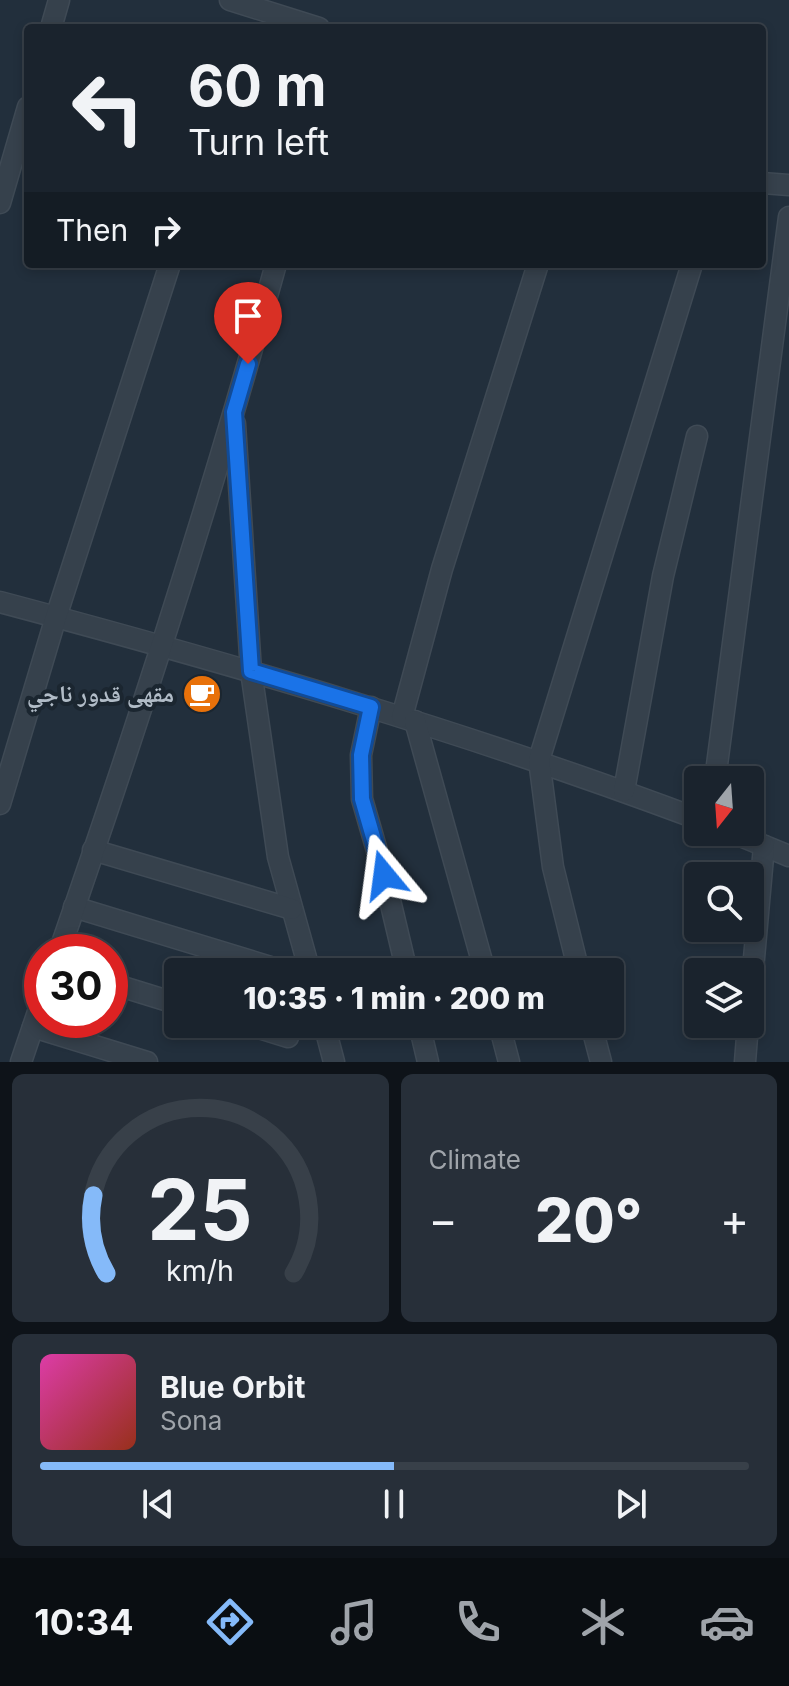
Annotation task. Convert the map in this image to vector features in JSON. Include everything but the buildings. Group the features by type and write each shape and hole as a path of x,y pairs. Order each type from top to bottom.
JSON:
{"street":[{"path":"52,24 59,0"},
{"path":"230,0 306,24"},
{"path":"248,24 253,7"},
{"path":"0,203 24,121"},
{"path":"766,183 789,185"},
{"path":"717,766 789,217"},
{"path":"0,804 56,617 169,268"},
{"path":"65,934 161,645 234,412 275,268"},
{"path":"481,958 408,719 442,569 537,268"},
{"path":"576,958 553,867 539,760 691,268"},
{"path":"234,412 251,671 278,857 306,958"},
{"path":"624,791 663,576 697,436"},
{"path":"0,602 161,645 371,707 539,760 684,814"},
{"path":"371,707 361,755 362,799 404,958"},
{"path":"754,958 764,846 789,856"},
{"path":"93,850 292,909"},
{"path":"74,907 241,958"},
{"path":"128,989 164,1000"},
{"path":"21,1062 29,1038"},
{"path":"69,1038 147,1062"},
{"path":"328,1038 334,1062"},
{"path":"422,1038 428,1062"},
{"path":"503,1038 509,1062"},
{"path":"595,1038 601,1062"},
{"path":"745,1062 747,1038"}],"place":[{"name":"مقهى قدور ناجي","path":"202,694"}],"route":[{"path":"248,364 234,412 251,671 371,707 361,755 362,799 384,875"}]}
